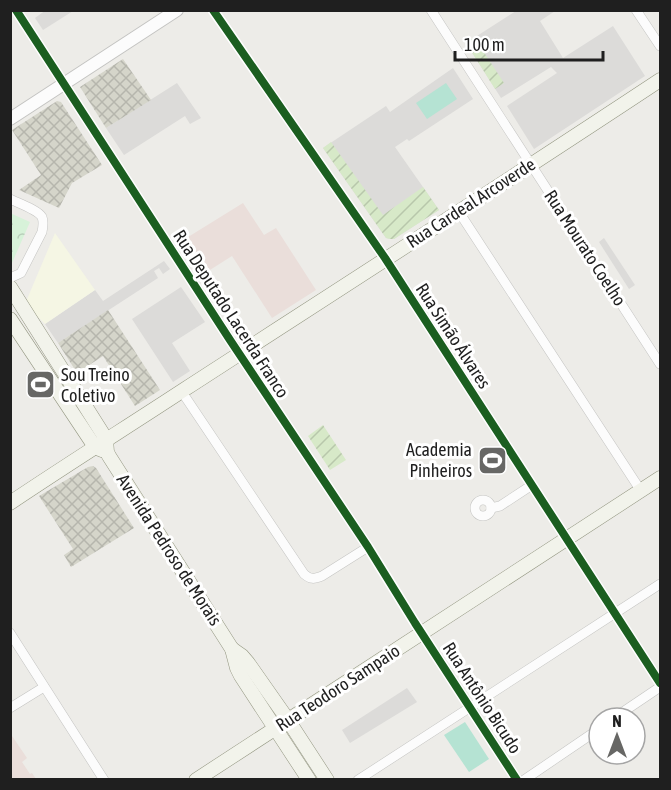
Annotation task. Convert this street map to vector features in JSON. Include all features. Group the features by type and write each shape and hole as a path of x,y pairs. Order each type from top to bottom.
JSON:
{"main road":[{"name":"Rua Cardeal Arcoverde","path":"10,503 103,446 239,353 660,80"},
{"name":"Avenida Pedroso de Morais","path":"10,287 103,446 232,649 241,676 309,780"},
{"name":"Avenida Pedroso de Morais","path":"13,326 103,446"},
{"name":"Rua Teodoro Sampaio","path":"196,780 660,478"},
{"name":"Avenida Pedroso de Morais","path":"232,649 248,663 327,780"}],"street":[{"path":"10,119 177,10"},
{"name":"Rua Simão Álvares","path":"213,10 385,258 660,685"},
{"name":"Rua Mourato Coelho","path":"431,10 660,364"},
{"path":"636,10 660,46"},
{"path":"10,23 18,14"},
{"name":"Rua Deputado Lacerda Franco","path":"18,14 422,633"},
{"path":"10,199 38,213 43,225 42,232 21,273 10,278"},
{"path":"459,212 641,491"},
{"path":"182,392 309,579 322,576 368,547"},
{"path":"491,508 500,506 532,486"},
{"path":"358,780 660,584"},
{"path":"10,633 104,780"},
{"name":"Rua Antônio Bicudo","path":"422,633 517,780"},
{"path":"631,706 660,685"},
{"path":"10,708 44,687"},
{"path":"524,780 587,737"}],"shaded area":[{"path":"46,10 73,11 43,30 35,18"},
{"path":"516,11 555,11 540,21 563,58 613,26 645,76 534,149 507,106 557,73 551,67 501,98 466,43"},
{"path":"123,59 151,100 106,128 80,87"},
{"path":"453,68 473,99 409,141 407,139 395,147 439,210 394,239 386,238 323,148 386,106 390,112"},
{"path":"177,83 201,118 190,124 185,116 124,155 106,128"},
{"path":"57,101 61,102 102,165 72,183 59,208 19,190 41,175 12,130"},
{"path":"243,203 264,235 276,228 316,290 272,318 232,256 202,275 180,242"},
{"path":"55,233 95,290 45,324 25,304"},
{"path":"604,238 635,285 629,289 599,242"},
{"path":"164,261 170,269 163,274 159,268 154,271 158,278 58,343 45,324 95,290 103,301"},
{"path":"181,287 205,322 172,343 190,371 173,382 132,319"},
{"path":"108,310 160,390 135,406 103,356 77,373 58,343"},
{"path":"93,466 134,528 71,567 64,555 73,549 39,496"},
{"path":"407,688 417,702 350,743 342,730"},
{"path":"10,733 27,758 22,762 36,779 11,779"}],"green space":[{"path":"474,37 504,83 495,89 466,43"},
{"path":"446,83 457,99 427,119 416,103"},
{"path":"331,142 383,215 423,187 439,210 394,239 386,238 323,148"},
{"path":"10,213 30,222 12,263 11,273"},
{"path":"323,425 346,460 330,470 308,436"},
{"path":"465,722 489,759 469,772 444,735"}],"cycle path":[{"path":"16,10 230,340 368,547 517,780"},
{"path":"213,10 385,258 660,683"}],"place":[{"name":"Sou Treino Coletivo","path":"40,385"},
{"name":"Academia Pinheiros","path":"493,460"}]}
